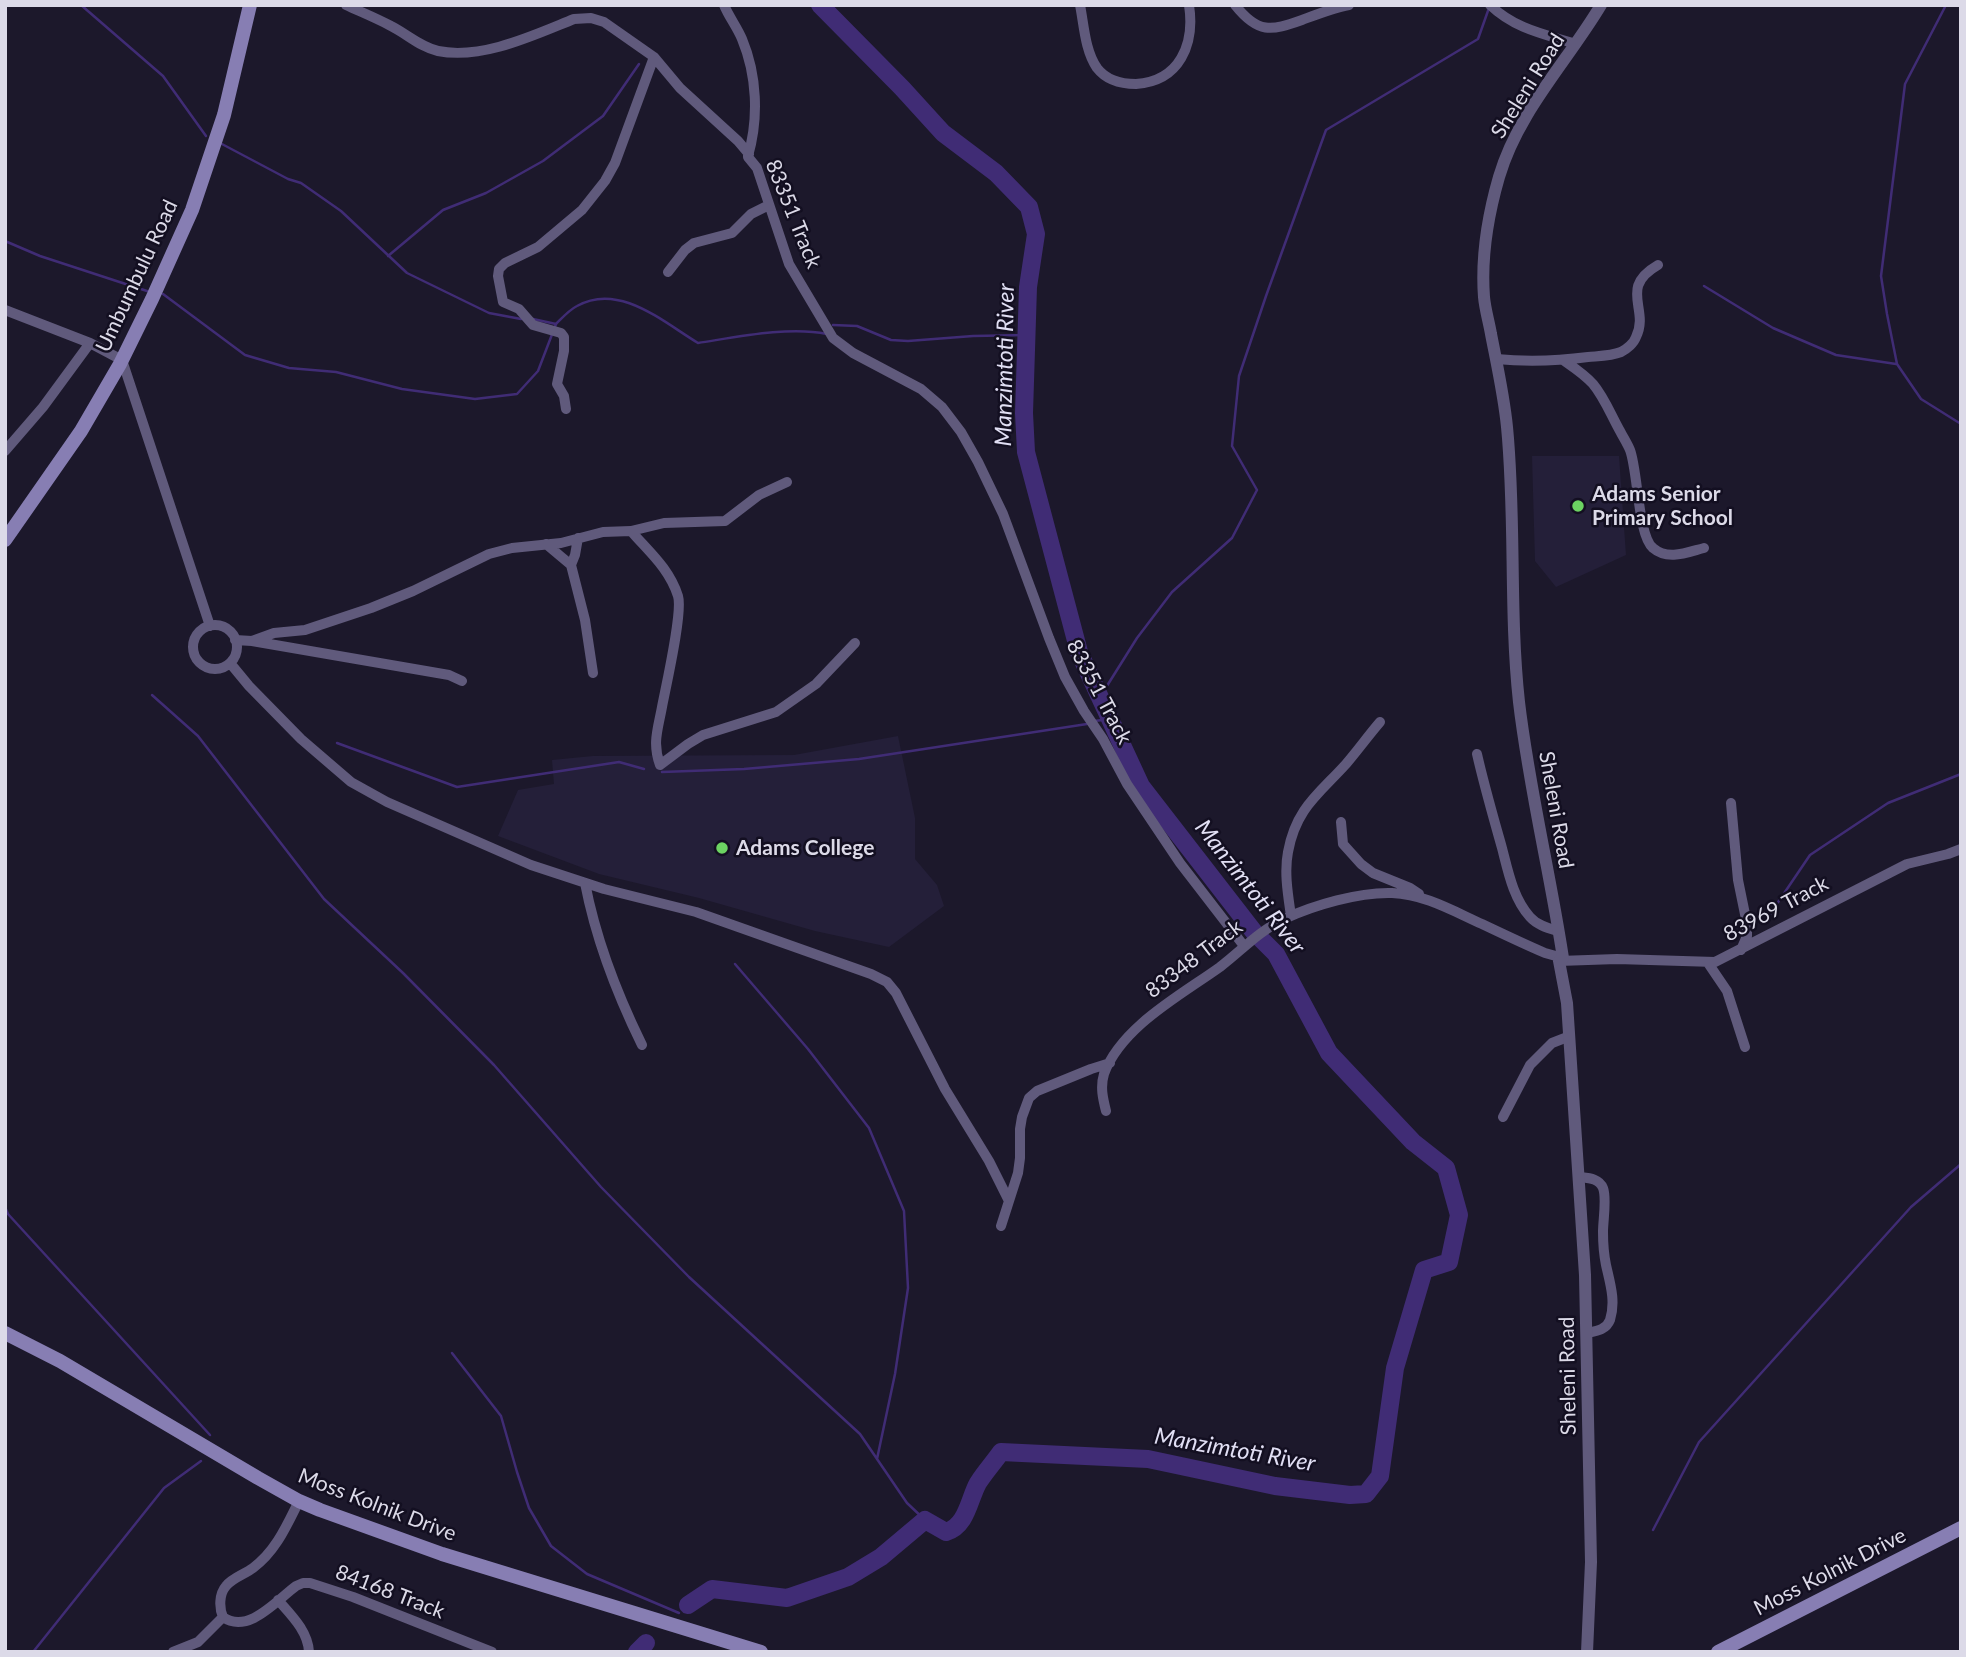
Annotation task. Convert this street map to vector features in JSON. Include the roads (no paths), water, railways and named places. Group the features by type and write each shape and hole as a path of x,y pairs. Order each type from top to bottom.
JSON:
{"main road":[{"name":"Umbumbulu Road","path":"5,540 80,431 122,360 152,299 192,210 224,115 250,5"},
{"name":"Moss Kolnik Drive","path":"5,1332 60,1361 299,1501 442,1554 761,1652"},
{"name":"Moss Kolnik Drive","path":"1718,1652 1961,1528"}],"street":[{"name":"83351 Track","path":"346,5 393,27 416,42 439,51 472,52 505,45 584,17 604,22 654,57 680,88 738,141 757,168 789,264 833,338 853,353 921,389 942,407 961,432 1003,514 1065,677 1084,711 1127,784 1180,863 1248,942"},
{"path":"724,5 741,39 754,87 756,116 754,138 748,157"},
{"path":"1080,5 1092,58 1098,69 1110,80 1128,84 1152,81 1173,69 1180,61 1190,36 1189,5"},
{"path":"1235,5 1251,22 1271,29 1285,27 1349,5"},
{"path":"1490,5 1503,18 1519,26 1576,44"},
{"name":"Sheleni Road","path":"1587,1652 1591,1562 1587,1333 1570,1036 1558,931 1528,767 1519,701 1513,611 1509,447 1503,396 1484,300 1483,270 1486,239 1499,178 1514,138 1601,5"},
{"path":"566,409 564,396 556,384 564,351 563,335 533,325 519,309 505,303 498,273 501,266 538,247 582,210 605,181 615,163 654,57"},
{"path":"668,272 694,243 732,233 751,214 769,205"},
{"path":"1496,359 1523,362 1563,360 1620,352 1637,337 1638,287 1642,276 1658,265"},
{"path":"5,310 90,344 122,360 211,626"},
{"path":"5,452 90,344"},
{"path":"1563,360 1593,384 1630,448 1644,531 1650,546 1663,554 1673,555 1704,548"},
{"path":"252,641 274,633 305,630 371,608 413,592 489,554 512,548 547,544 603,532 631,531 664,523 725,521 759,495 787,482"},
{"path":"631,531 663,566 679,601 655,746 660,765 703,735 776,712 816,684 855,643"},
{"path":"578,538 571,565 593,673"},
{"path":"547,544 571,565"},
{"path":"217,625 228,630 235,640 236,652 230,663 213,669 201,664 194,654 196,636 211,626 217,625"},
{"path":"235,640 449,675 462,681"},
{"path":"230,663 272,712 351,782 387,802 531,865 584,883 696,912 887,982 896,993 945,1089 989,1161 1008,1199"},
{"path":"1291,916 1287,854 1301,813 1380,722"},
{"path":"1477,754 1509,875 1521,905 1532,919 1558,931"},
{"path":"1731,803 1738,880 1747,923 1747,936 1740,950"},
{"path":"1341,822 1343,844 1361,864 1373,873 1410,888 1426,899"},
{"name":"83969 Track","path":"1561,959 1709,963 1720,961 1908,864 1961,849"},
{"path":"584,883 609,971 642,1045"},
{"name":"83348 Track","path":"1106,1111 1102,1097 1103,1076 1135,1029 1248,942 1291,916 1372,894 1410,895 1426,899 1561,959"},
{"path":"1709,963 1727,990 1745,1047"},
{"path":"1503,1117 1533,1062 1552,1043 1570,1036"},
{"path":"1001,1226 1018,1173 1020,1129 1030,1098 1037,1091 1110,1063"},
{"path":"1579,1177 1596,1180 1603,1186 1605,1263 1612,1291 1608,1324 1601,1330 1587,1333"},
{"path":"173,1652 198,1642 223,1618 221,1601 224,1588 254,1568 268,1554 279,1540 299,1501"},
{"name":"84168 Track","path":"223,1618 231,1622 243,1622 300,1584 315,1584 492,1652"},
{"path":"278,1600 302,1631 308,1642 309,1652"}],"waterway":[{"path":"81,5 163,76 206,136"},
{"name":"Manzimtoti River","path":"688,1605 712,1589 787,1598 848,1577 881,1557 925,1520 946,1532 953,1529 963,1518 978,1483 1001,1452 1148,1459 1275,1486 1350,1495 1366,1494 1380,1476 1395,1368 1424,1270 1449,1262 1459,1215 1446,1168 1413,1142 1329,1053 1276,954 1254,932 1141,786 1079,652 1026,452 1024,413 1028,287 1036,234 1029,207 996,173 943,133 820,5"},
{"path":"1946,5 1905,84 1881,276 1897,364 1921,399 1961,424"},
{"path":"1100,697 1137,638 1172,592 1232,538 1257,490 1232,446 1239,376 1326,130 1478,39 1489,8"},
{"path":"388,256 443,210 486,193 543,161 603,116 639,64"},
{"path":"220,143 288,179 301,183 341,211 407,273 489,313 521,319"},
{"path":"5,241 40,256 147,291"},
{"path":"1704,286 1773,328 1836,355 1896,364"},
{"path":"163,294 245,355 289,368 336,372 402,389 475,399 517,394 538,371 556,324"},
{"path":"533,319 556,324 577,306 593,300 609,299 640,308 698,343 780,332 827,334"},
{"path":"833,325 857,326 891,340 908,341 1027,335"},
{"path":"152,695 198,736 324,899 403,973 494,1065 601,1187 689,1277 860,1434 907,1503 925,1520"},
{"path":"1094,721 1111,719"},
{"path":"662,772 744,769 859,759 1087,724"},
{"path":"337,743 457,787 619,762 644,769"},
{"path":"1766,920 1810,855 1888,803 1961,774"},
{"path":"735,964 808,1049 869,1128 904,1211 908,1288 895,1374 877,1459"},
{"path":"1653,1530 1699,1442 1911,1207 1961,1164"},
{"path":"5,1207 8,1214 210,1435"},
{"path":"452,1353 501,1416 529,1508 551,1546 587,1574 679,1613"},
{"path":"33,1652 164,1488 201,1461"},
{"name":"Manzimtoti River","path":"637,1652 646,1643"}],"place":[{"name":"Adams Senior Primary School","path":"1578,506"},
{"name":"Adams College","path":"722,848"}]}
